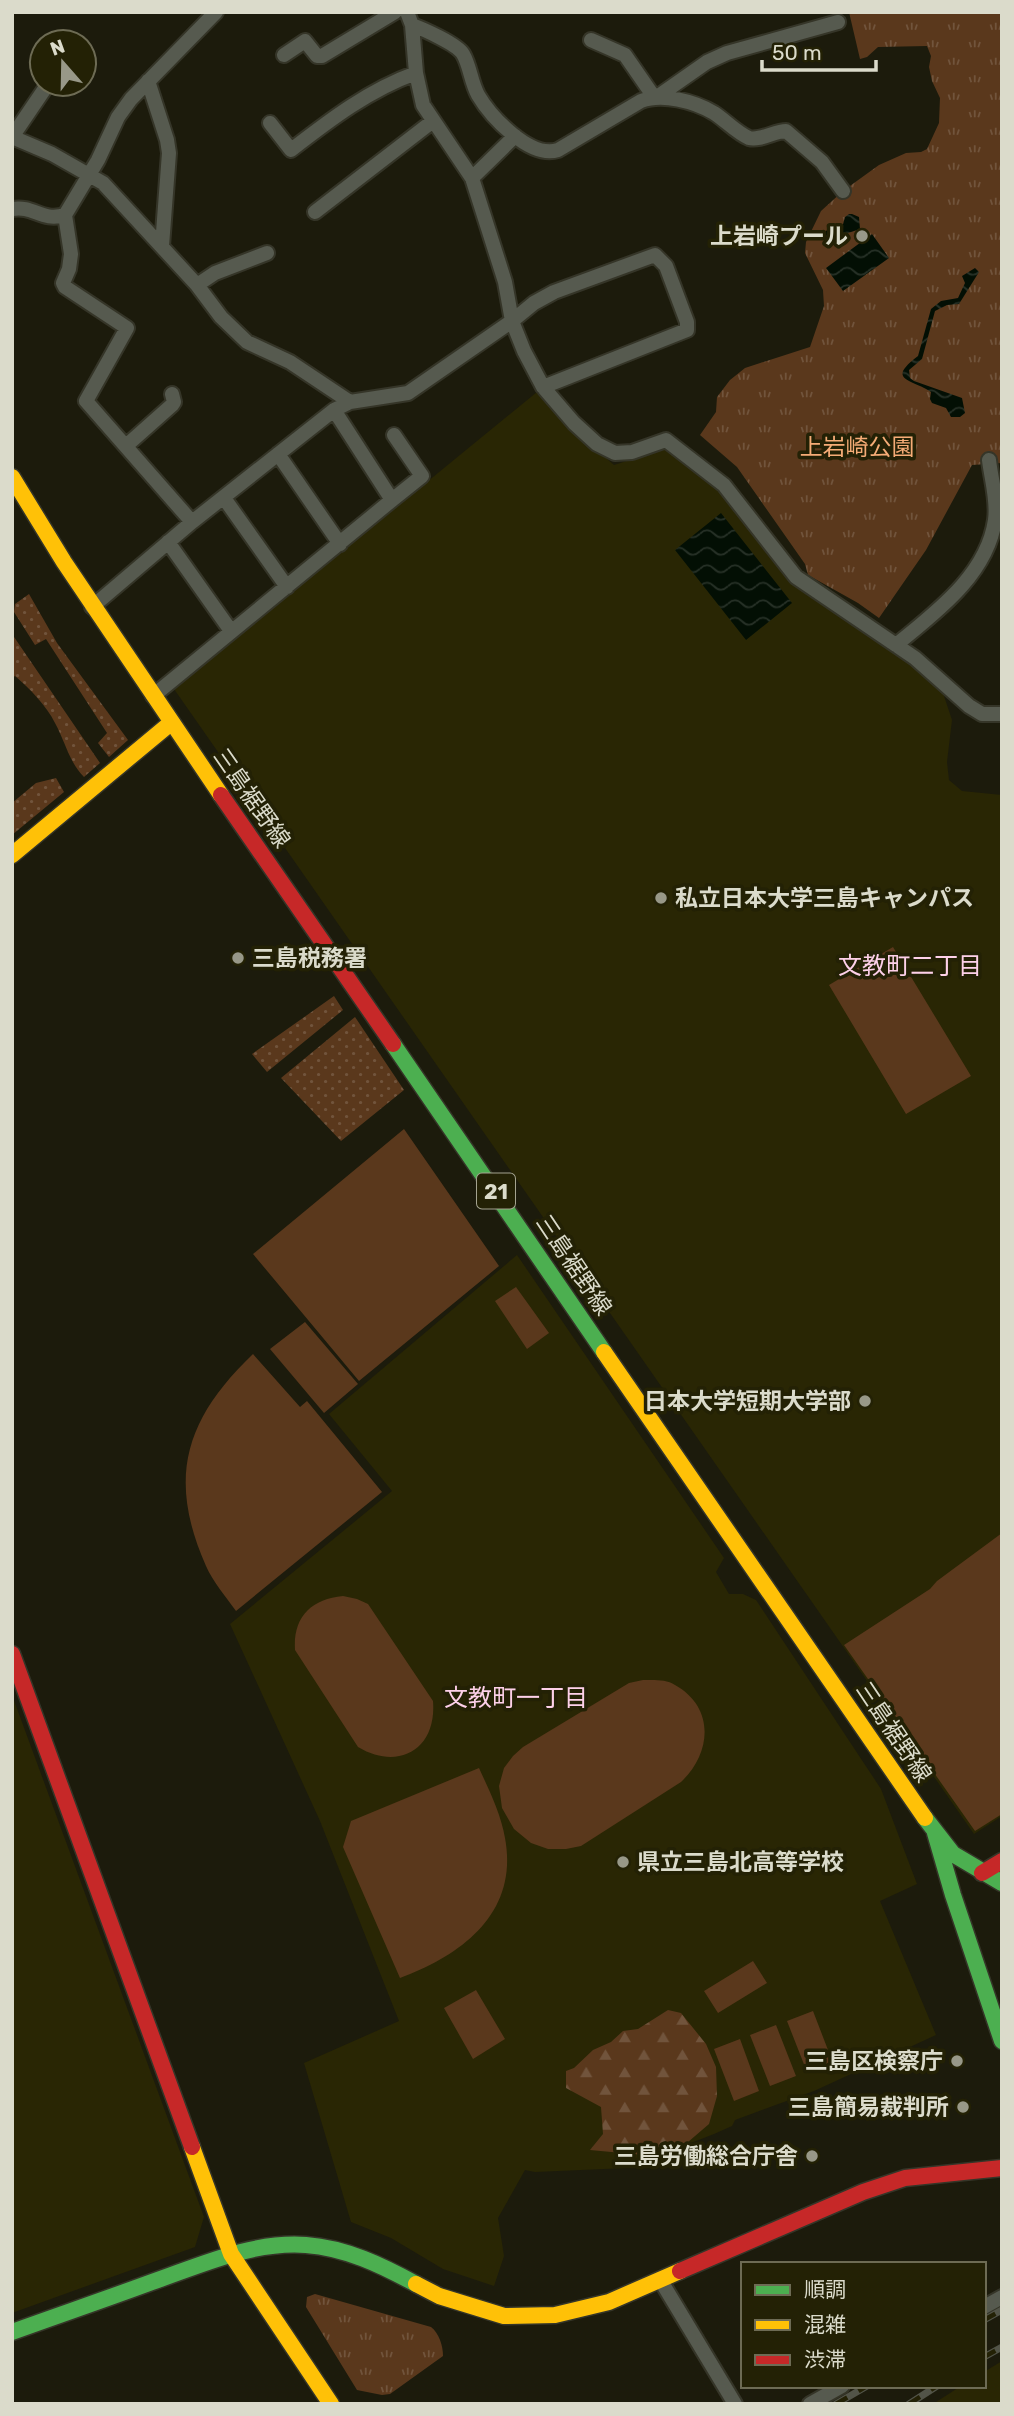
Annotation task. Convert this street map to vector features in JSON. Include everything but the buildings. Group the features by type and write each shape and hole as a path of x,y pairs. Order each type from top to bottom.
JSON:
{"street":[{"path":"192,522 86,401 127,328 65,287 63,283 69,270 71,254 65,215 90,174 118,117 131,99 216,12"},
{"path":"284,55 305,41 317,56 322,56 395,12"},
{"path":"409,19 423,105 472,178 502,273 512,321 543,387 574,424 597,444 615,453 632,452 667,440 724,485 796,577 939,677 969,706 982,714 1002,714"},
{"path":"409,19 463,53 478,95 515,136 531,147 551,152 566,146 641,101 656,97 707,62 727,53 838,22"},
{"path":"591,40 625,55 656,97 711,111 748,138 757,139 778,131 786,131 822,162 843,191"},
{"path":"270,123 291,150 367,95 390,82 416,73"},
{"path":"148,81 169,153 162,246"},
{"path":"38,98 12,137 52,154 103,183 197,285 221,317 247,342 290,362 349,402"},
{"path":"315,212 433,121"},
{"path":"472,178 515,136"},
{"path":"12,209 27,209 50,219 65,215"},
{"path":"197,285 215,273 267,253"},
{"path":"92,607 192,522 334,410 349,402 408,393 534,303 554,292 655,255 666,266 687,322 687,330 543,387"},
{"path":"127,445 172,405 172,394"},
{"path":"334,410 392,500"},
{"path":"153,696 422,476 394,435"},
{"path":"278,454 340,544"},
{"path":"896,645 950,600 985,553 995,518 989,460"},
{"name":"三島裾野線","path":"12,477 92,607 934,1831 953,1854 1002,1884"},
{"path":"224,498 287,587"},
{"path":"169,542 231,632"},
{"path":"12,855 172,722"},
{"path":"12,1654 231,2254 331,2404"},
{"path":"934,1831 1002,2041"},
{"path":"982,1873 1002,1861"},
{"path":"12,2332 231,2254 270,2246 344,2252 373,2261 439,2296 504,2316 555,2315 609,2302 863,2192 905,2178 1002,2168"},
{"path":"661,2281 735,2404"},
{"path":"986,2306 1002,2297"},
{"path":"810,2404 838,2388"}],"shaded area":[{"name":"私立日本大学三島キャンパス","path":"537,392 559,417 614,465 665,449 677,454 726,497 790,579 919,667 934,682 944,696 952,720 947,762 949,780 962,791 1002,795 1002,1816 974,1834 174,689"},
{"path":"517,1255 724,1558 716,1572 729,1594 743,1594 756,1600 881,1789 917,1884 880,1901 936,2035 814,2091 735,2120 732,2126 714,2134 627,2168 535,2172 525,2170 498,2218 504,2256 494,2286 443,2269 391,2238 351,2222 304,2063 399,2021 320,1821 230,1624 392,1491 329,1414"},
{"path":"12,1695 204,2217 195,2247 12,2313"},
{"path":"1002,2361 1002,2404 933,2404 958,2388 986,2388 986,2371"}],"green space":[{"name":"上岩崎公園","path":"849,12 1002,12 1002,463 972,465 926,550 879,618 808,575 805,564 737,467 700,435 716,412 717,397 730,380 745,368 810,347 824,306 823,290 805,253 806,242 821,211 879,165 906,153 927,149 939,123 940,98 932,81 929,67 931,56 927,46 878,47 867,57 860,59"},
{"path":"29,594 57,643 128,740 109,757 98,743 107,733 46,639 35,645 14,612 15,604"},
{"path":"12,634 100,763 84,777 47,710 21,681 15,676 12,678"},
{"path":"56,778 64,792 12,835 12,803 36,783"},
{"path":"893,947 971,1076 906,1114 829,985"},
{"path":"334,996 343,1010 267,1072 252,1054"},
{"path":"355,1017 404,1090 341,1141 281,1078"},
{"path":"404,1129 499,1266 359,1381 253,1254"},
{"path":"516,1287 549,1333 527,1349 495,1301"},
{"path":"305,1322 358,1384 324,1413 270,1349"},
{"path":"253,1354 300,1407 307,1401 382,1492 236,1611 209,1572 194,1534 187,1505 186,1477 189,1451 211,1402"},
{"path":"1002,1533 1002,1814 975,1831 844,1645 930,1589"},
{"path":"343,1596 368,1604 433,1701 433,1718 429,1732 422,1743 400,1756 373,1754 358,1747 295,1650 297,1628 306,1612 322,1601"},
{"path":"643,1680 671,1683 688,1695 697,1706 703,1718 705,1732 703,1745 691,1771 681,1782 581,1846 548,1849 531,1843 514,1829 502,1808 499,1786 504,1768 523,1747 629,1683"},
{"path":"479,1768 498,1811 505,1838 507,1865 503,1888 494,1909 481,1928 464,1943 445,1957 400,1978 343,1847 351,1821"},
{"path":"753,1961 767,1983 718,2013 704,1991"},
{"path":"476,1990 505,2039 473,2059 444,2008"},
{"path":"668,2010 681,2013 706,2044 716,2067 717,2096 709,2124 688,2142 644,2155 590,2150 603,2134 601,2107 566,2088 566,2071 574,2068 593,2050 611,2042 623,2031 638,2029"},
{"path":"813,2011 833,2063 807,2072 787,2021"},
{"path":"776,2025 796,2076 770,2086 750,2035"},
{"path":"740,2039 759,2091 734,2101 714,2049"},
{"path":"315,2294 431,2327 440,2340 443,2356 390,2394 357,2390 306,2307 307,2297"}],"water":[{"path":"849,214 859,217 860,229 848,233 839,244 829,244 825,238 826,231 830,228 842,228 845,217"},
{"path":"872,234 889,258 843,291 826,268"},
{"path":"975,268 979,272 959,304 947,305 935,311 922,359 909,370 910,378 914,381 962,398 965,413 960,417 951,417 946,408 932,403 931,392 905,378 903,370 918,356 931,309 941,301 958,298 965,283 962,276"},
{"path":"721,513 792,603 746,640 675,550"}],"railway":[{"path":"986,2319 1002,2310"},
{"path":"986,2356 1002,2347"},
{"path":"836,2404 864,2388"},
{"path":"909,2404 934,2388"}],"traffic: fast":[{"path":"393,1044 604,1352"},
{"path":"925,1818 953,1854 1002,1883"},
{"path":"935,1833 1002,2041"},
{"path":"12,2332 208,2262 266,2247 306,2245 335,2250 376,2264 416,2284"}],"traffic: slow":[{"path":"12,477 64,562 221,795"},
{"path":"12,855 172,722"},
{"path":"604,1352 925,1818"},
{"path":"192,2147 231,2254 331,2404"},
{"path":"416,2284 439,2296 504,2316 555,2315 609,2302 680,2271"}],"traffic: jam":[{"path":"221,795 393,1044"},
{"path":"12,1654 192,2147"},
{"path":"982,1873 1002,1861"},
{"path":"680,2271 863,2192 905,2178 1002,2168"}],"place":[{"name":"上岩崎プール","path":"862,236"},
{"name":"私立日本大学三島キャンパス","path":"661,898"},
{"name":"三島税務署","path":"238,958"},
{"name":"日本大学短期大学部","path":"865,1401"},
{"name":"県立三島北高等学校","path":"623,1862"},
{"name":"三島区検察庁","path":"957,2061"},
{"name":"三島簡易裁判所","path":"963,2107"},
{"name":"三島労働総合庁舎","path":"812,2156"}],"district":[{"name":"文教町二丁目","path":"910,966"},
{"name":"文教町一丁目","path":"516,1698"}]}
